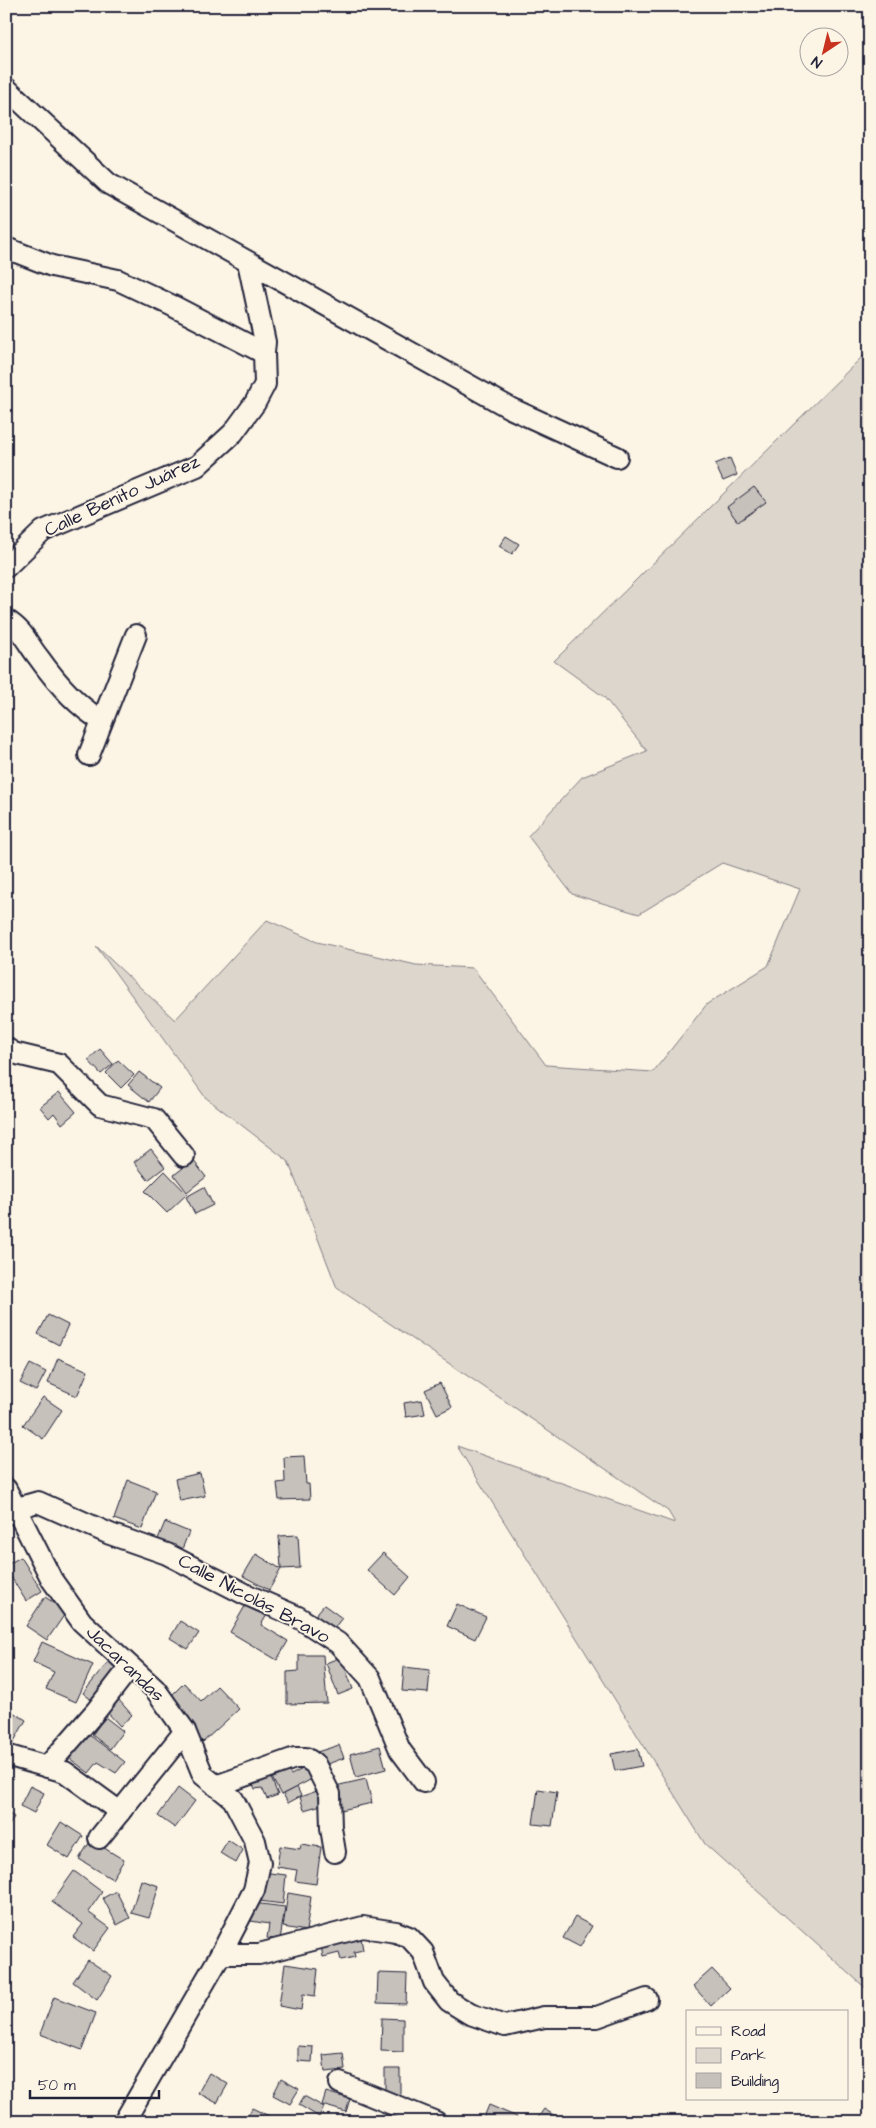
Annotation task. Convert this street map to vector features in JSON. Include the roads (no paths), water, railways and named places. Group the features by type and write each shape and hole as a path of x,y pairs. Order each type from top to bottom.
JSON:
{"street":[{"path":"6,88 109,184 510,408 617,457"},
{"path":"6,248 52,266 118,280 264,353"},
{"name":"Calle Benito Juárez","path":"6,567 43,531 197,466 233,433 255,403 265,384 265,342 248,262"},
{"path":"6,620 22,632 54,679 90,714 102,721"},
{"path":"89,755 136,635"},
{"path":"6,1048 13,1053 59,1064 100,1105 154,1119 184,1156"},
{"name":"Jacarandas","path":"6,1489 12,1511 52,1580 82,1622 155,1689 185,1731 203,1775 233,1799 255,1841 260,1863 254,1890 221,1954 128,2120"},
{"name":"Calle Nicolás Bravo","path":"12,1511 38,1502 110,1534 167,1554 245,1594 298,1617 338,1643 370,1678 400,1750 424,1782"},
{"path":"47,1768 96,1711 130,1667"},
{"path":"99,1838 185,1731"},
{"path":"6,1755 65,1772 120,1812"},
{"path":"216,1786 295,1758 306,1758 315,1764 330,1794 331,1828 335,1852"},
{"path":"221,1954 259,1954 364,1927 396,1932 409,1937 423,1952 434,1982 449,2001 470,2014 505,2026 544,2017 597,2017 647,1999"},
{"path":"340,2083 404,2116 436,2122"}]}
